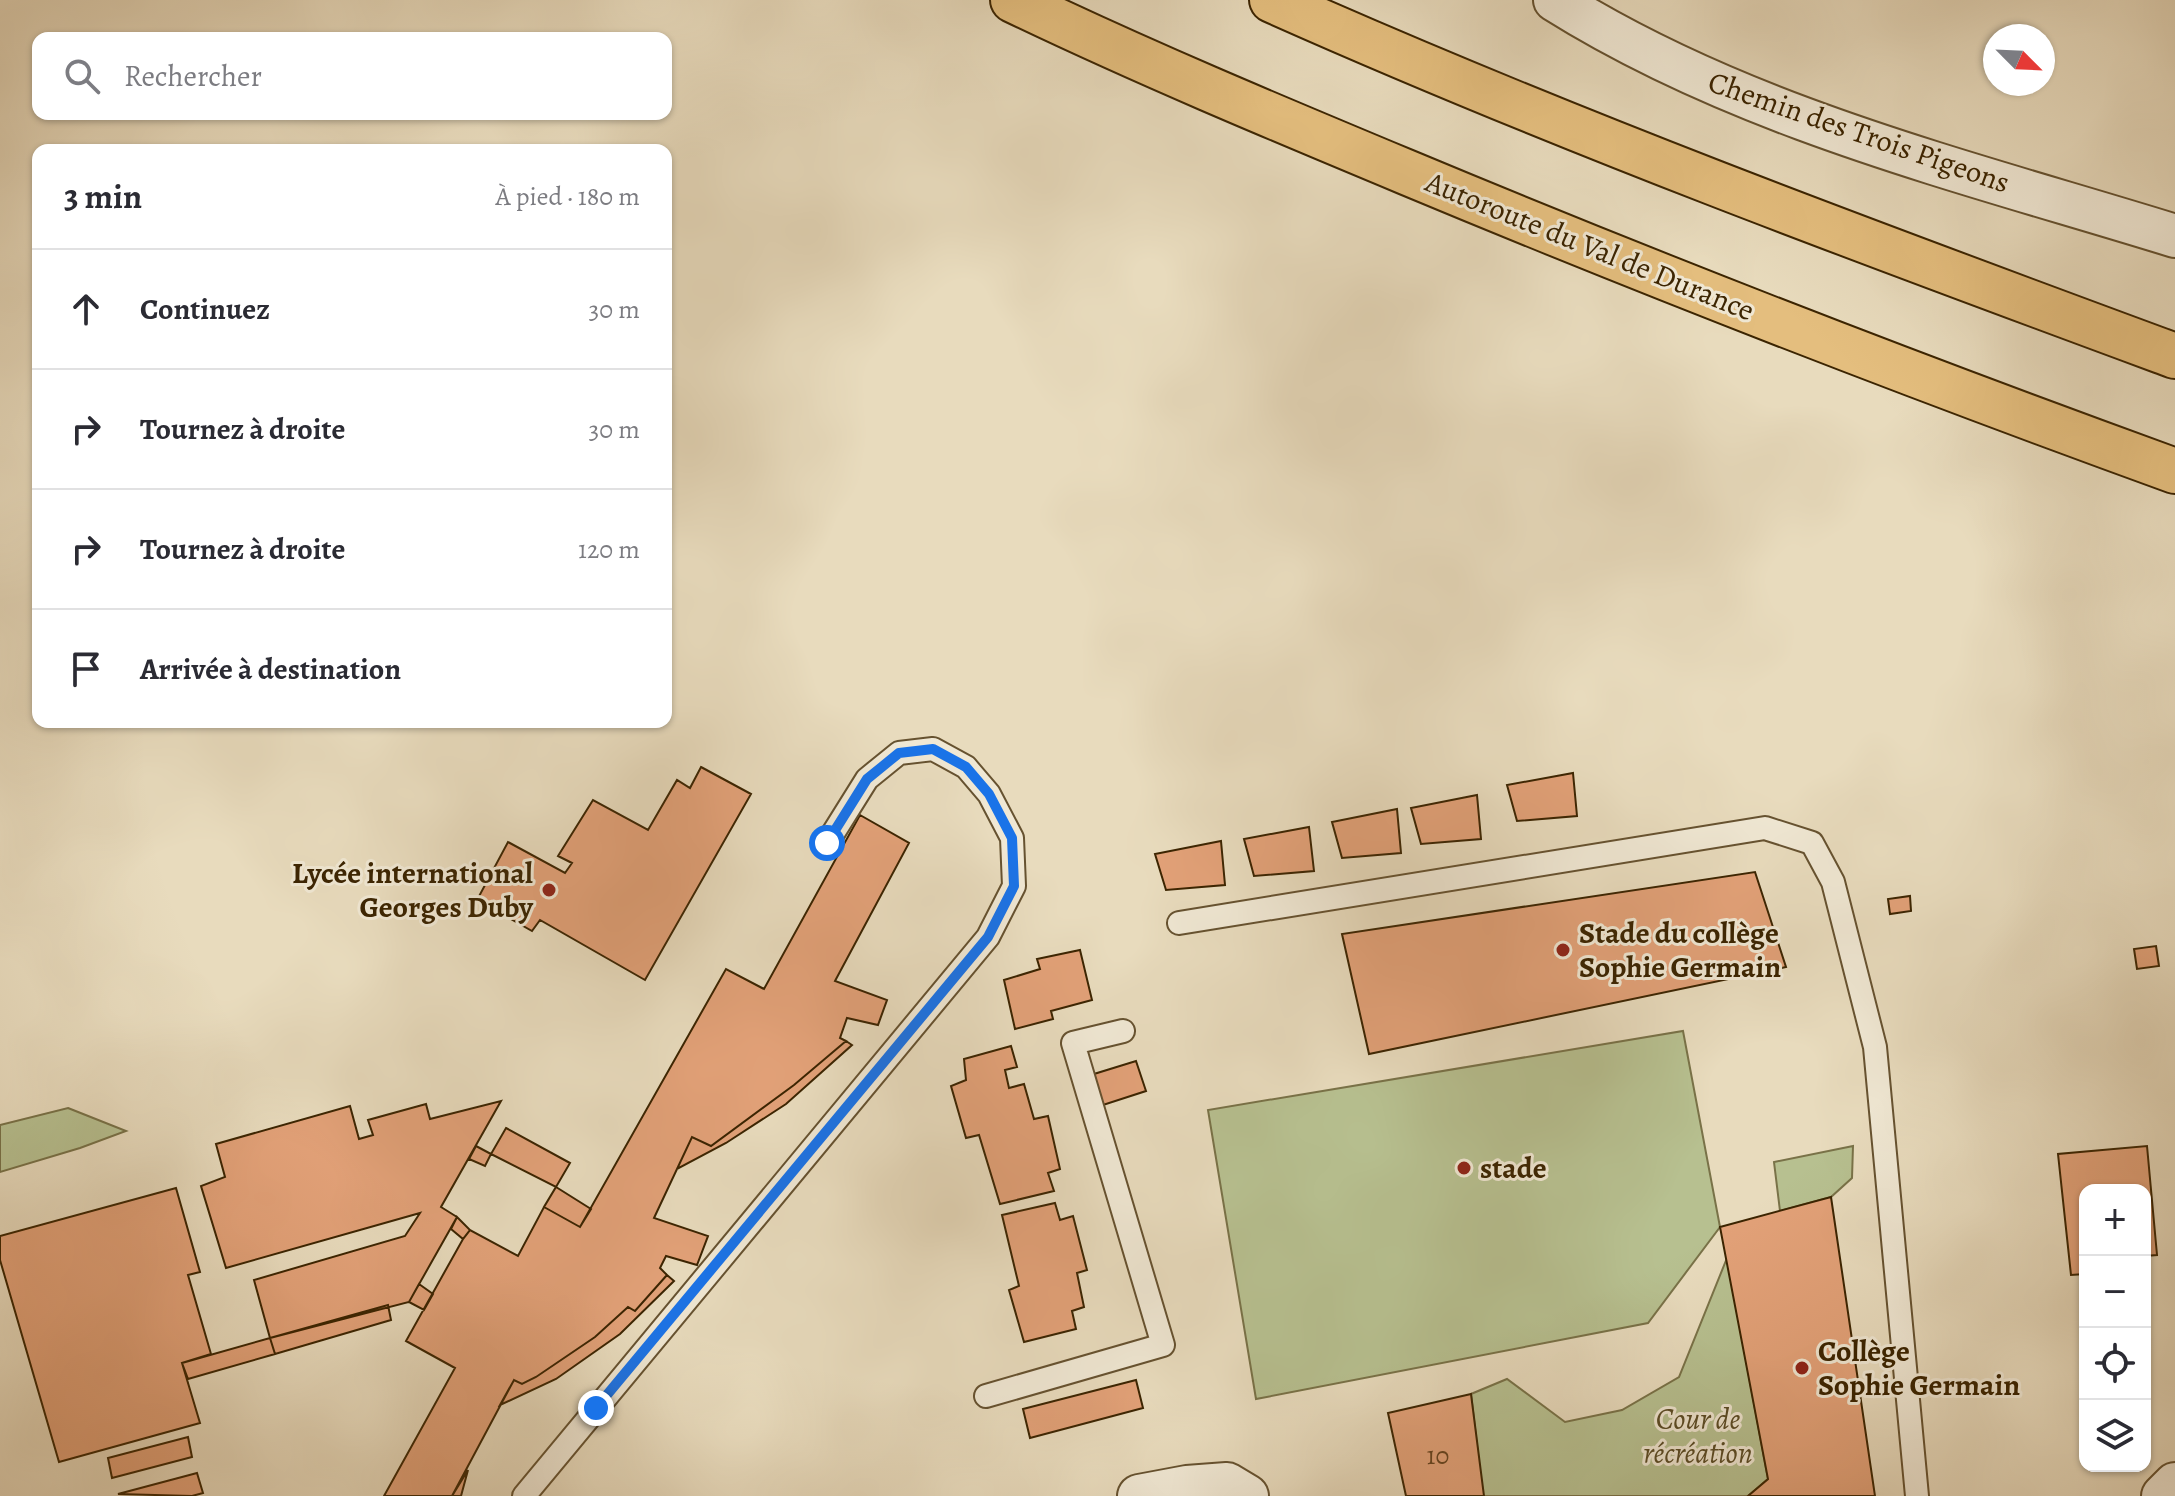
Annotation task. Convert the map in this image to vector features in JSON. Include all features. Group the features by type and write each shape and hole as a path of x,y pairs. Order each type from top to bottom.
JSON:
{"highway":[{"name":"Autoroute du Val de Durance","path":"1013,0 1297,126 1552,233 1805,333 2175,471"},
{"path":"1272,0 1471,85 1797,215 2175,356"}],"street":[{"name":"Chemin des Trois Pigeons","path":"1555,0 1606,32 1680,69 1808,120 2175,236"},
{"path":"1139,1496 1187,1487 1227,1484 1247,1496"},
{"path":"2163,1496 2175,1484"}],"lane":[{"path":"524,1496 988,937 1014,886 1012,838 989,794 966,767 933,749 899,753 867,779 827,843"},
{"path":"1179,923 1765,828 1812,843 1833,882 1875,1047 1917,1496"},
{"path":"986,1396 1163,1345 1073,1043 1123,1031"}],"green space":[{"name":"stade","path":"1683,1031 1720,1227 1648,1323 1256,1399 1208,1110"},
{"path":"68,1108 126,1131 0,1172 0,1125"},
{"path":"1853,1146 1852,1178 1831,1197 1780,1211 1774,1162"},
{"name":"Cour de récréation","path":"1727,1258 1768,1479 1748,1496 1483,1496 1471,1394 1507,1379 1565,1422 1622,1410 1679,1377"}],"building":[{"path":"701,767 751,794 645,980 540,920 532,931 477,900 508,842 565,873 572,863 558,856 593,800 648,830 677,780 690,788"},
{"path":"1573,773 1577,816 1517,821 1507,785"},
{"path":"1477,795 1481,839 1421,844 1411,808"},
{"path":"1397,809 1401,853 1342,858 1332,822"},
{"path":"860,815 909,843 835,981 887,1000 878,1025 847,1018 840,1038 846,1041 794,1085 711,1146 692,1137 654,1218 708,1236 697,1265 666,1256 660,1268 667,1275 635,1311 628,1307 595,1337 536,1377 522,1384 514,1380 452,1496 384,1496 455,1368 406,1341 463,1239 470,1230 518,1256 544,1207 580,1227 726,969 764,989"},
{"path":"1309,827 1314,871 1254,876 1244,839"},
{"path":"1221,841 1225,885 1166,890 1155,854"},
{"name":"Stade du collège Sophie Germain","path":"1755,872 1786,967 1369,1054 1342,934"},
{"path":"1910,896 1911,911 1890,914 1888,899"},
{"path":"2156,946 2159,966 2137,969 2134,949"},
{"path":"1080,950 1092,1000 1051,1011 1053,1019 1015,1029 1004,980 1040,969 1037,959"},
{"path":"846,1041 852,1045 786,1104 726,1143 677,1169 692,1137 711,1146 794,1085"},
{"path":"1011,1046 1017,1067 1005,1070 1009,1088 1024,1084 1034,1119 1048,1116 1060,1169 1048,1173 1054,1191 1000,1204 979,1135 966,1138 951,1086 966,1080 964,1059"},
{"path":"1136,1061 1146,1091 1103,1105 1094,1074"},
{"path":"501,1101 441,1207 457,1217 409,1302 270,1338 254,1280 405,1236 420,1213 226,1268 201,1186 225,1177 216,1144 350,1106 359,1139 373,1135 368,1120 426,1104 430,1119"},
{"path":"506,1128 570,1163 556,1187 491,1154"},
{"path":"476,1146 491,1154 485,1166 469,1159"},
{"path":"2147,1146 2150,1184 2079,1184 2079,1274 2071,1275 2058,1154"},
{"path":"556,1187 591,1209 580,1227 544,1207"},
{"path":"176,1188 200,1272 188,1275 211,1354 182,1363 200,1423 59,1462 0,1260 0,1236"},
{"path":"2151,1190 2157,1255 2151,1256"},
{"name":"Collège Sophie Germain","path":"1831,1197 1875,1496 1748,1496 1768,1479 1720,1227"},
{"path":"1055,1203 1060,1220 1073,1216 1087,1270 1077,1273 1084,1307 1072,1311 1076,1329 1024,1342 1009,1290 1019,1286 1002,1215"},
{"path":"457,1217 470,1230 463,1239 451,1229"},
{"path":"667,1275 674,1281 620,1334 556,1379 500,1405 514,1380 522,1384 536,1377 595,1337 628,1307 635,1311"},
{"path":"419,1284 433,1294 424,1310 409,1302"},
{"path":"388,1305 391,1320 275,1354 270,1338"},
{"path":"270,1338 275,1354 188,1379 182,1363"},
{"path":"1136,1380 1143,1408 1030,1438 1023,1409"},
{"path":"1471,1394 1484,1496 1406,1496 1388,1413"},
{"path":"188,1437 192,1457 112,1478 108,1458"},
{"path":"468,1470 461,1496 452,1496"},
{"path":"197,1473 203,1493 192,1496 118,1494"}],"place":[{"name":"Lycée international Georges Duby","path":"549,890"},
{"name":"Stade du collège Sophie Germain","path":"1563,950"},
{"name":"stade","path":"1464,1168"},
{"name":"Collège Sophie Germain","path":"1802,1368"}],"route":[{"path":"596,1408 988,937 1014,886 1012,838 989,794 966,767 933,749 899,753 867,779 827,843"}]}
